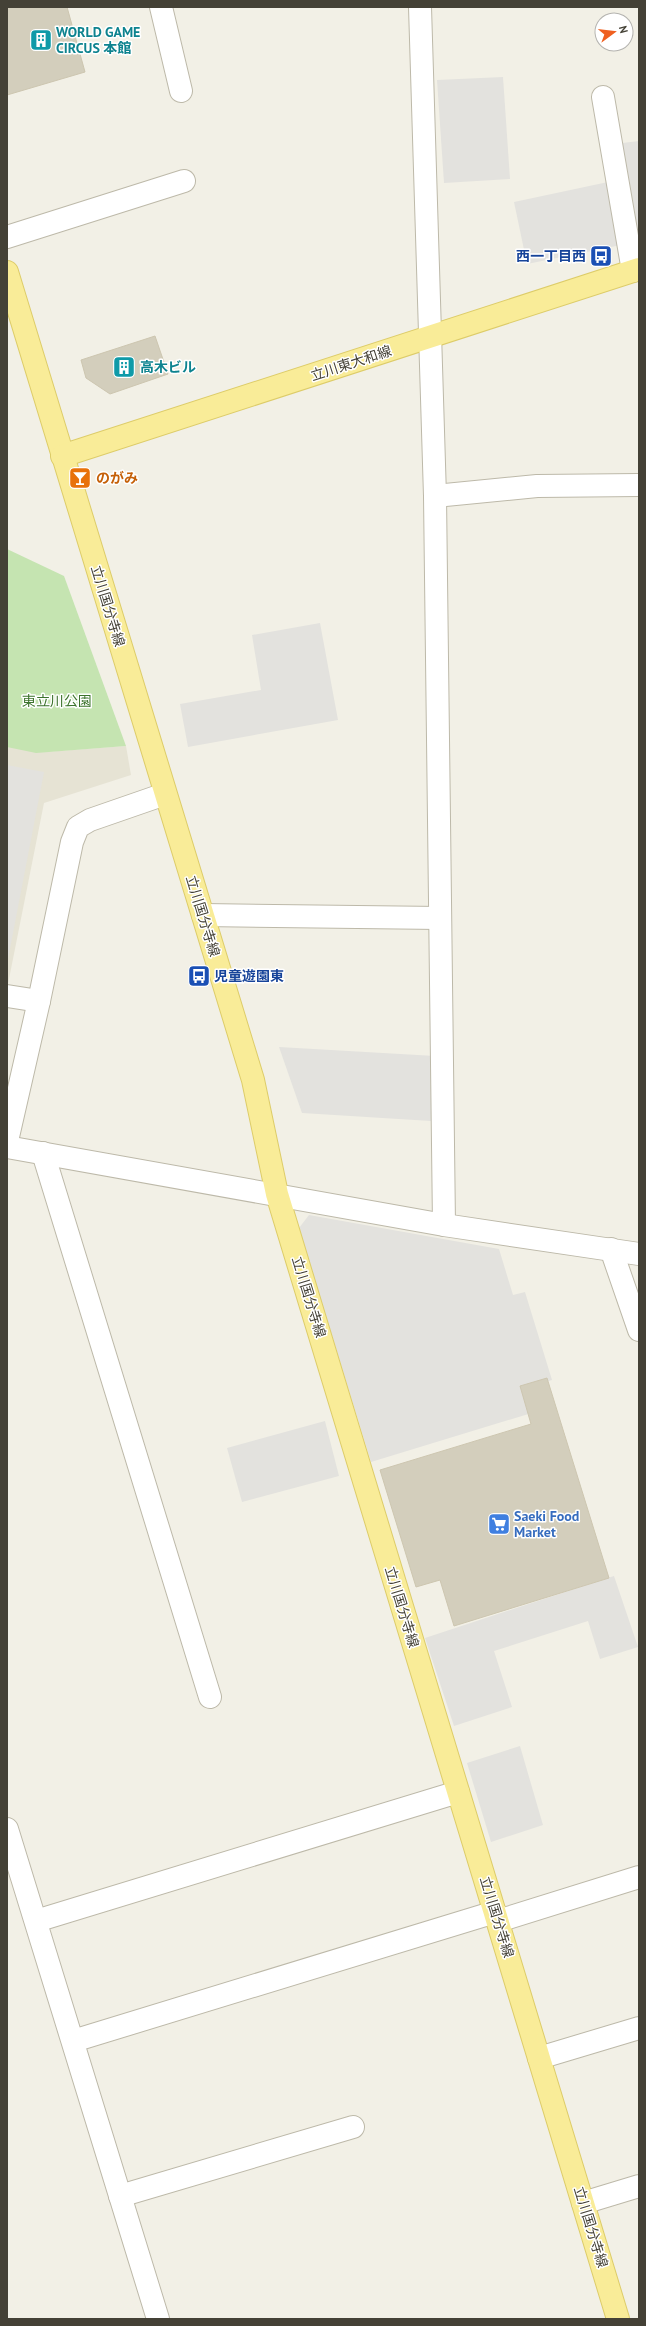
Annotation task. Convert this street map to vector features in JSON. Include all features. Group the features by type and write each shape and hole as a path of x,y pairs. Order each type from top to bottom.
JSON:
{"main road":[{"name":"立川東大和線","path":"62,456 636,270"},
{"name":"立川国分寺線","path":"7,272 253,1080 277,1194 618,2319"}],"street":[{"path":"161,7 181,91"},
{"path":"420,7 435,496 444,1225"},
{"path":"603,97 636,270"},
{"path":"7,238 184,181"},
{"path":"435,496 537,486 639,485"},
{"path":"7,1141 39,1001 72,842 78,827 90,820 165,794"},
{"path":"202,914 440,918"},
{"path":"7,996 39,1001"},
{"path":"7,1146 444,1225 639,1254"},
{"path":"43,1153 210,1697"},
{"path":"611,1249 639,1330"},
{"path":"36,1921 458,1792"},
{"path":"7,1829 158,2319"},
{"path":"73,2041 496,1916 639,1877"},
{"path":"539,2058 639,2028"},
{"path":"120,2196 353,2127"},
{"path":"583,2203 639,2186"}],"shaded area":[{"path":"503,77 510,179 444,183 437,80"},
{"path":"639,141 639,231 625,233 614,144"},
{"path":"608,182 621,245 527,264 514,202"},
{"path":"320,623 338,720 188,747 180,704 261,690 252,635"},
{"path":"7,745 45,752 126,746 131,775 44,803 7,989"},
{"path":"7,765 44,772 7,964"},
{"path":"279,1047 435,1056 431,1121 302,1113"},
{"path":"309,1215 499,1249 513,1295 525,1292 552,1380 528,1387 535,1412 371,1462 299,1228"},
{"path":"325,1421 339,1476 242,1502 227,1448"},
{"path":"614,1576 638,1647 600,1659 588,1621 494,1651 512,1707 454,1726 425,1638"},
{"path":"520,1746 543,1825 491,1842 467,1763"}],"green space":[{"name":"東立川公園","path":"7,549 64,576 126,746 36,753 7,747"}],"building":[{"name":"WORLD GAME CIRCUS 本館","path":"7,7 67,7 85,72 7,95"},
{"name":"高木ビル","path":"155,336 168,374 110,394 86,378 81,360"},
{"path":"547,1378 609,1578 454,1626 440,1580 416,1587 380,1470 531,1424 520,1386"}],"place":[{"name":"WORLD GAME CIRCUS 本館","path":"41,40"},
{"name":"西一丁目西","path":"601,256"},
{"name":"高木ビル","path":"124,367"},
{"name":"のがみ","path":"80,478"},
{"name":"児童遊園東","path":"199,976"},
{"name":"Saeki Food Market","path":"499,1524"}]}
